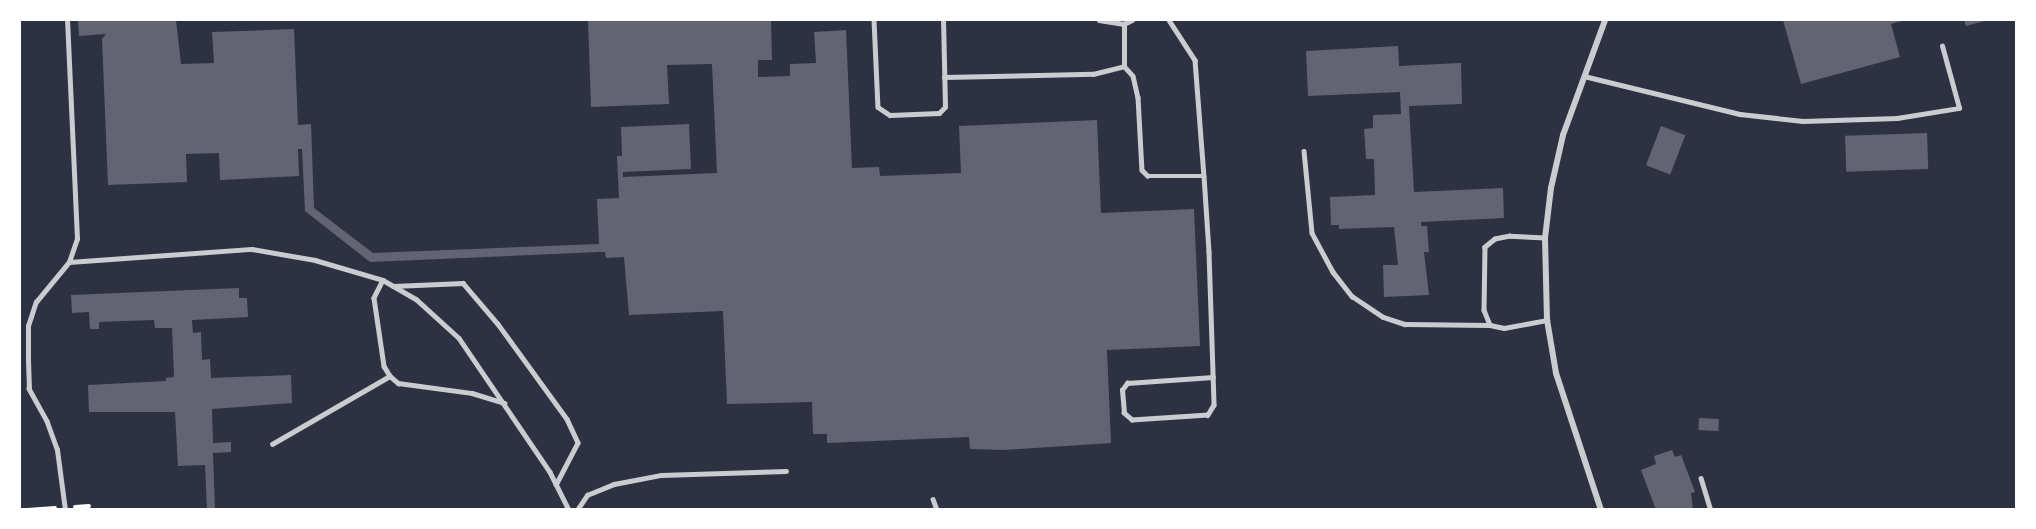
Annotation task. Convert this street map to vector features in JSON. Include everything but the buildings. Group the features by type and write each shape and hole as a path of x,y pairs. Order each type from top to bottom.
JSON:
{"street":[{"path":"1601,510 1556,374 1547,320 1545,238 1551,188 1563,135 1605,20"}],"lane":[{"path":"64,510 53,434 29,389 28,326 36,302 69,262 77,239 67,20"},
{"path":"874,20 878,107 890,115 939,113 945,107 943,20"},
{"path":"1099,20 1124,24 1132,20"},
{"path":"1169,20 1195,60 1204,176 1213,377 1214,405 1208,415 1132,420 1124,413 1122,390 1127,383 1213,377"},
{"path":"1124,24 1124,66 1133,76 1138,97 1142,170 1148,176 1204,176"},
{"path":"1584,76 1740,114 1803,121 1897,118 1959,108 1941,46"},
{"path":"944,76 1093,74 1124,66"},
{"path":"1304,151 1312,233 1333,272 1352,296 1383,317 1405,324 1490,325 1504,328 1547,320"},
{"path":"1490,325 1484,310 1485,247 1495,240 1510,236 1545,238"},
{"path":"69,262 252,249 315,260 383,280 416,299 459,339 504,403 556,484 568,510"},
{"path":"383,280 374,298 384,366 390,376 399,383 472,393 504,403"},
{"path":"393,286 463,284 498,324 567,419 578,443 556,484"},
{"path":"272,444 390,376"},
{"path":"578,510 587,495 614,484 661,475 786,471"},
{"path":"1701,478 1712,510"},
{"path":"933,499 937,510"}]}
